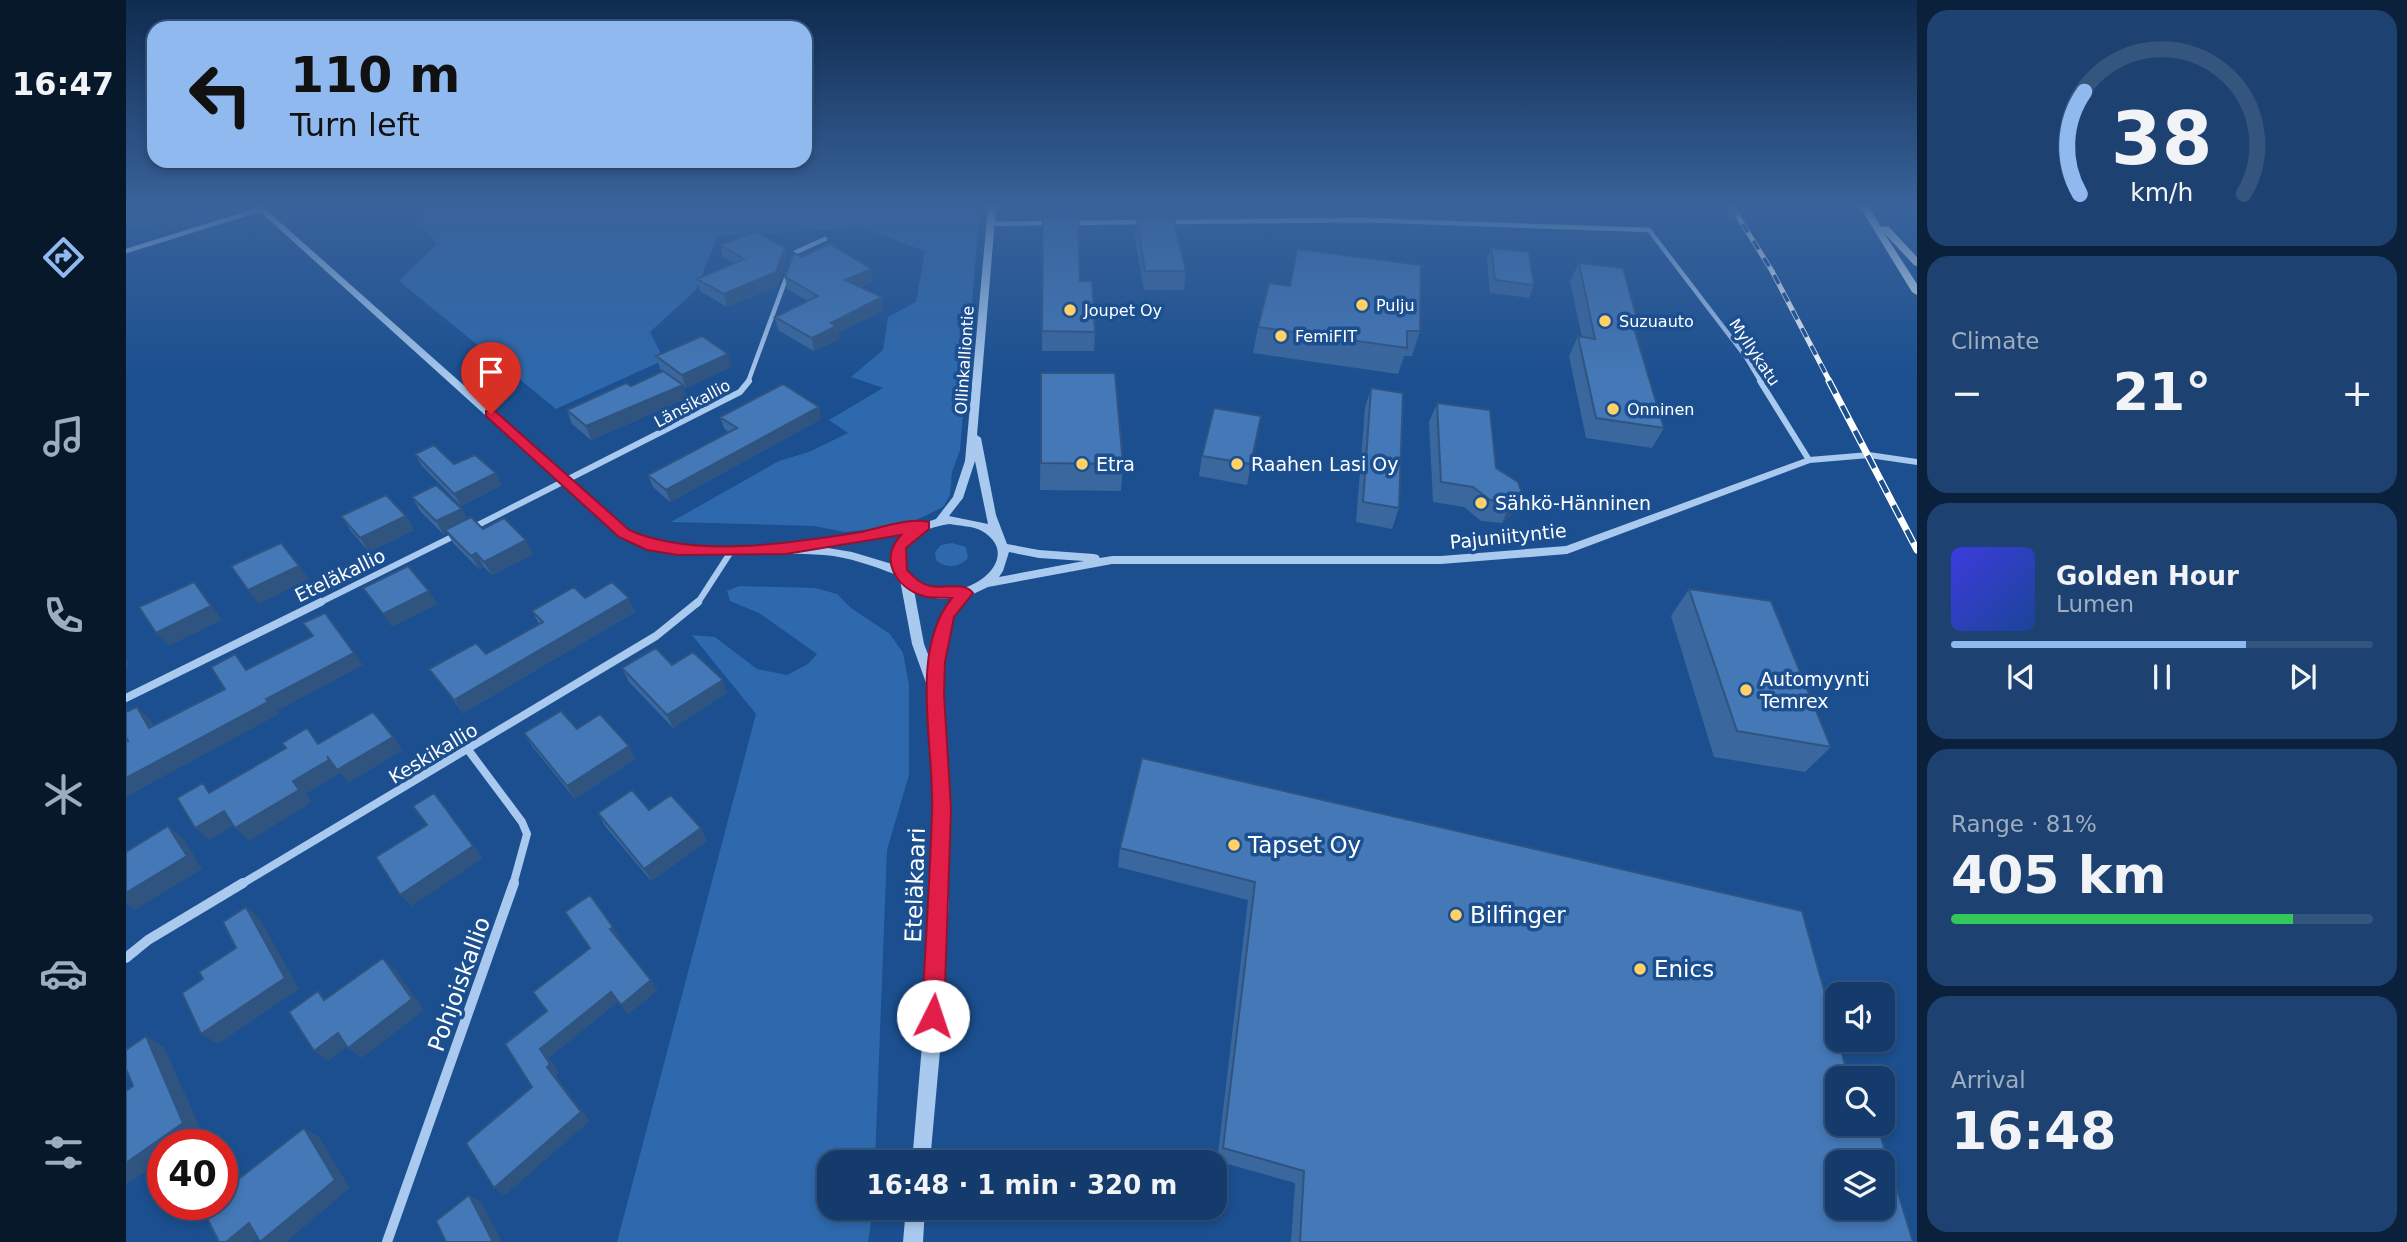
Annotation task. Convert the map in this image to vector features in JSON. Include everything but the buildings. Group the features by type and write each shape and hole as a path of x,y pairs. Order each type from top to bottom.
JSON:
{"main road":[{"path":"1901,265 1917,292"}],"street":[{"path":"324,265 624,534 635,540 665,548 786,549 846,554 903,576 919,589 936,594 965,593 987,583 1001,569 1001,543 989,530 972,523 940,522 786,549"},
{"name":"Länsikallio","path":"567,482 740,392 748,382 791,265"},
{"name":"Ollinkalliontie","path":"940,522 951,509 964,482 974,431 987,265"},
{"name":"Myllykatu","path":"1676,265 1746,357 1809,460"},
{"name":"Ollinkalliontie","path":"974,431 990,515 1001,543"},
{"name":"Pajuniityntie","path":"1891,458 1917,454"},
{"name":"Pajuniityntie","path":"1001,543 1039,554 1112,560 1441,560 1567,550 1809,460 1839,456 1917,462"},
{"name":"Eteläkallio","path":"126,698 567,482"},
{"path":"903,576 897,565 899,548 905,539 924,526"},
{"name":"Keskikallio","path":"126,958 148,940 469,751 681,618 696,605 732,550"},
{"name":"Pajuniityntie","path":"987,583 1112,560"},
{"name":"Eteläkaari","path":"903,576 918,644 935,694"},
{"name":"Eteläkaari","path":"922,1150 940,893 941,761 935,694 941,632 953,605 965,593"},
{"name":"Pohjoiskallio","path":"387,1242 524,854 527,834 523,822 469,751"},
{"path":"913,1242 915,1220"}],"shaded area":[{"path":"415,265 706,265 696,290 650,332 664,360 556,409 399,281"},
{"path":"923,265 975,265 960,450 952,472 950,495 943,507 906,525 845,532 814,526 671,522 779,461 809,452 848,433 829,420 883,388 851,377 883,350 888,317 916,302"},
{"path":"952,543 966,547 968,558 961,564 944,565 936,560 935,552 941,545"},
{"path":"739,586 815,588 837,594 851,608 890,634 903,653 909,685 909,775 887,850 875,1150 817,1150 817,1220 871,1220 868,1242 617,1242 756,714 692,635 715,637 757,669 787,675 808,664 817,654 759,613 730,601 727,591"}],"railway":[{"path":"1768,265 1830,382"},
{"path":"1829,381 1917,550"}],"place":[{"name":"Pulju","path":"1362,305"},
{"name":"Joupet Oy","path":"1070,310"},
{"name":"Suzuauto","path":"1605,321"},
{"name":"FemiFIT","path":"1281,336"},
{"name":"Onninen","path":"1613,409"},
{"name":"Etra","path":"1082,464"},
{"name":"Raahen Lasi Oy","path":"1237,464"},
{"name":"Sähkö-Hänninen","path":"1481,503"},
{"name":"Automyynti Temrex","path":"1746,690"},
{"name":"Tapset Oy","path":"1234,845"},
{"name":"Bilfinger","path":"1456,915"},
{"name":"Enics","path":"1640,969"}],"route":[{"path":"491,414 624,534 652,546 678,550 786,549 897,533 924,526 905,539 899,548 897,565 900,572 906,580 927,592 965,593 946,615 937,662 935,694 941,750 942,809 933,1016"}]}
